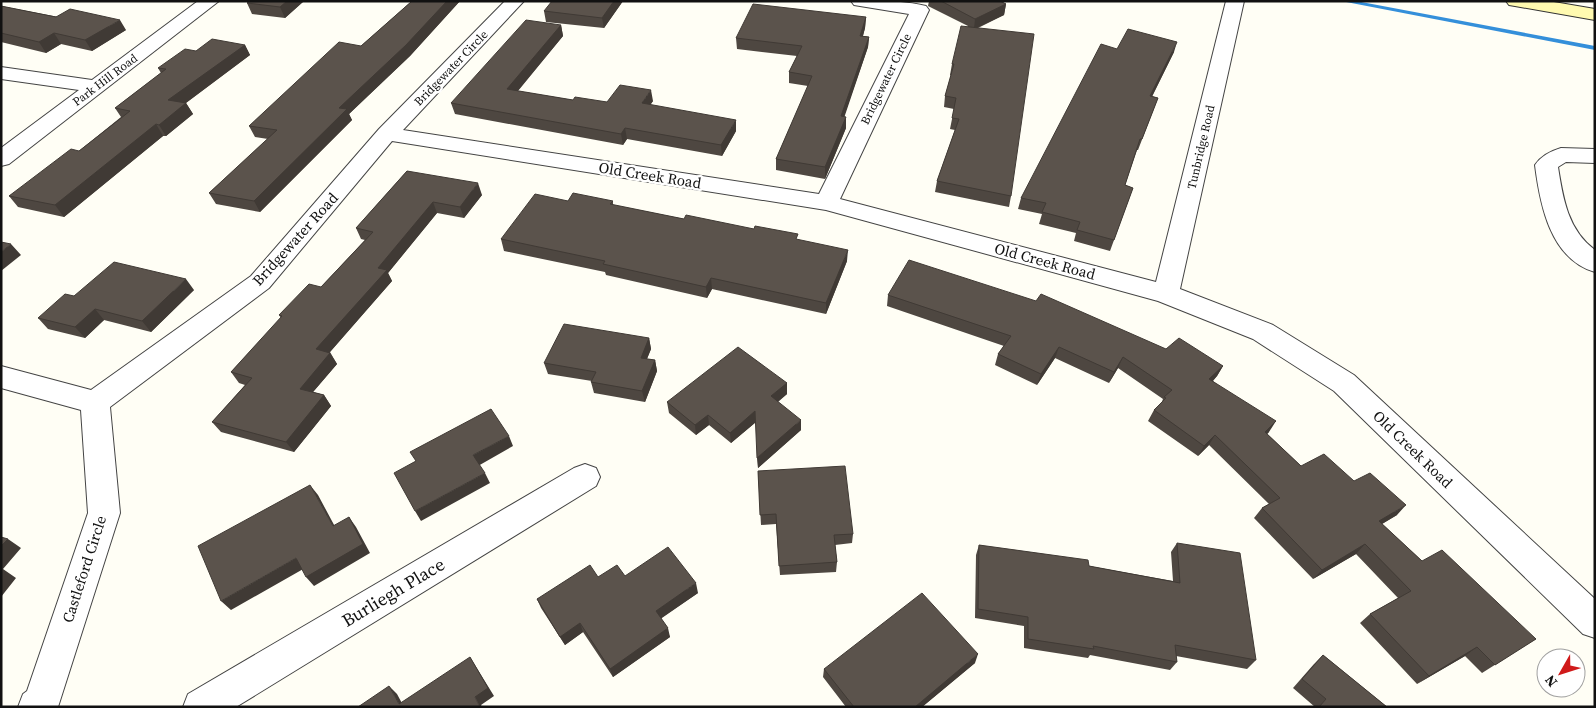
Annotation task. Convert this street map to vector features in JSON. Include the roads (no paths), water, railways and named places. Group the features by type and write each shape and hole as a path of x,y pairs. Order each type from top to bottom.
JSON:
{"main road":[{"path":"1515,1 1595,15"}],"street":[{"name":"Park Hill Road","path":"1,159 210,1"},
{"name":"Bridgewater Circle","path":"387,134 515,1"},
{"name":"Bridgewater Circle","path":"826,203 920,10 860,1"},
{"name":"Tunbridge Road","path":"1166,294 1235,1"},
{"path":"1,72 97,87"},
{"name":"Old Creek Road","path":"387,134 826,203 1166,294 1263,332 1344,384 1595,622"},
{"name":"Bridgewater Road","path":"95,402 260,282 387,134"},
{"path":"1595,156 1561,155 1546,165 1557,222 1567,238 1595,263"},
{"path":"1,377 95,402"},
{"name":"Castleford Circle","path":"43,705 104,513 95,402"},
{"name":"Burliegh Place","path":"201,707 585,477"}],"waterway":[{"path":"1344,1 1595,48"}]}
